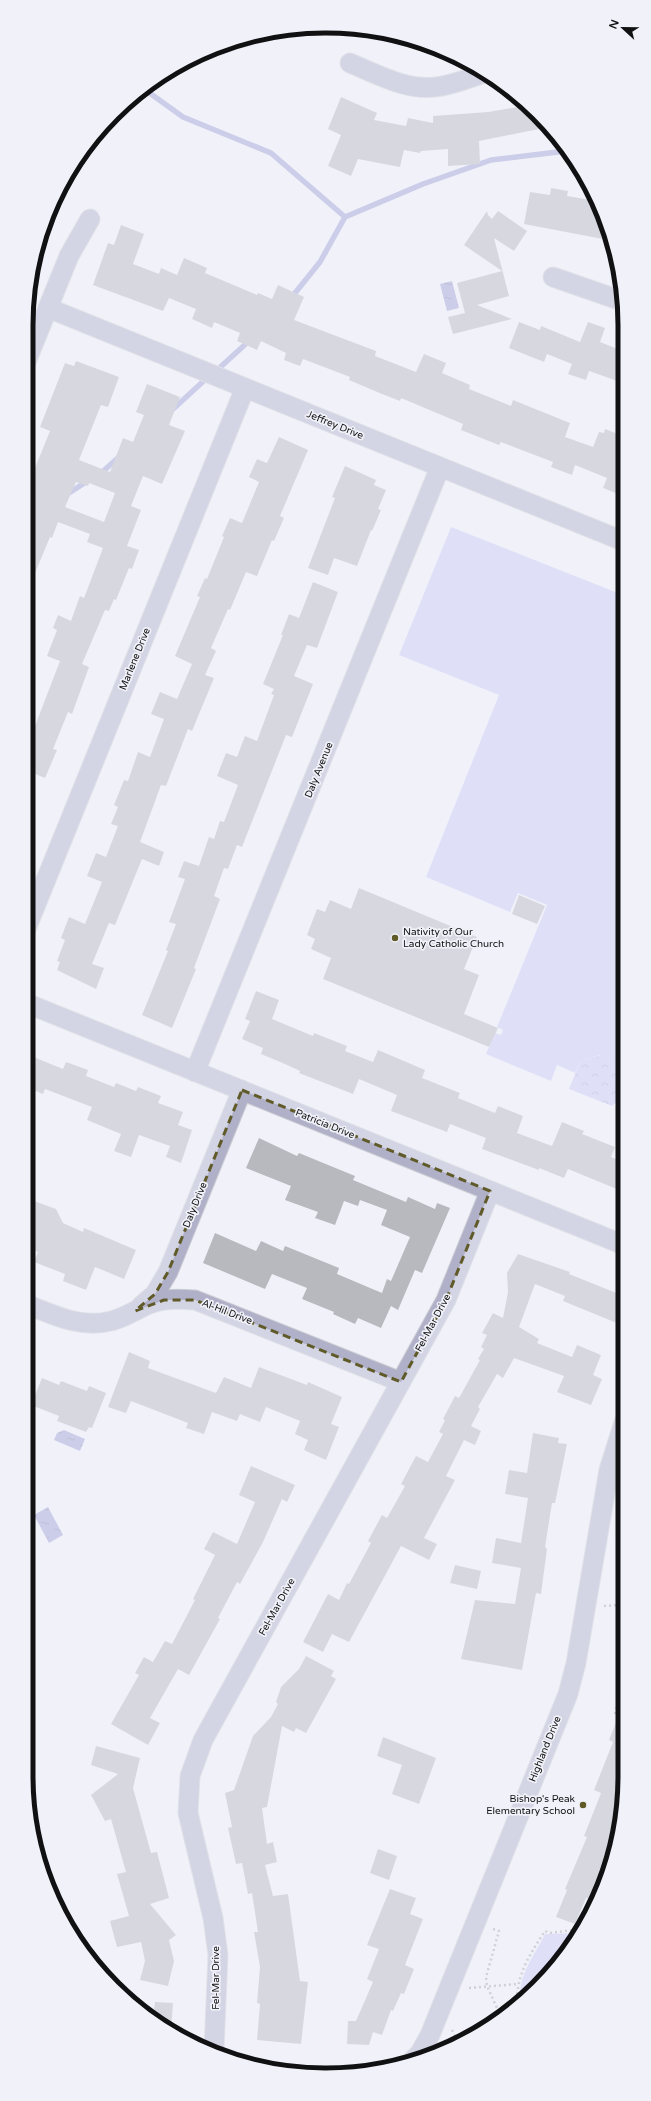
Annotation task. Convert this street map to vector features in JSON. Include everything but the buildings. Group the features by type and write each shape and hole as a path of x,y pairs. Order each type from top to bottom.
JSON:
{"street":[{"path":"350,64 404,85 417,87 442,86 478,76"},
{"path":"33,345 69,256 90,219"},
{"path":"553,277 616,299"},
{"name":"Jeffrey Drive","path":"48,308 618,539"},
{"name":"Marlene Drive","path":"33,912 245,388"},
{"name":"Daly Avenue","path":"195,1072 440,467"},
{"name":"Patricia Drive","path":"33,1006 618,1243"},
{"name":"Daly Drive","path":"135,1311 154,1294 168,1272 242,1090"},
{"name":"Fel-Mar Drive","path":"214,2046 218,1955 213,1918 188,1813 190,1776 203,1740 446,1300 490,1191"},
{"name":"Al-Hil Drive","path":"33,1307 60,1318 85,1324 111,1322 149,1304 164,1300 195,1300 401,1382"},
{"name":"Highland Drive","path":"421,2052 430,2035 449,1989 568,1694 576,1663 609,1470 618,1441"}],"path":[{"path":"615,1714 618,1699"},
{"path":"475,1924 499,1931 486,1977 487,1986 499,2012"},
{"path":"517,1996 518,1984 524,1964 545,1931 550,1933 574,1930"},
{"path":"449,1989 518,1984"}],"highlighted area":[{"path":"242,1090 490,1191 446,1300 401,1382 195,1300 164,1300 135,1311 155,1294 168,1272"}],"green space":[{"path":"451,527 618,593 618,1062 600,1055 580,1062 575,1073 557,1065 551,1081 486,1054 495,1033 501,1035 503,1030 497,1027 547,905 518,893 510,912 426,877 499,695 399,655"},
{"path":"601,1055 618,1062 618,1100 612,1106 569,1089 580,1062"},
{"path":"572,1933 558,1954 520,1993 524,1974 545,1934"}],"water":[{"path":"452,281 459,308 447,311 440,284"},
{"path":"64,1430 85,1439 80,1451 54,1440 57,1433"},
{"path":"48,1507 63,1535 49,1543 34,1515"}],"waterway":[{"path":"148,92 183,117 271,153 345,217"},
{"path":"291,298 320,262 345,217 423,184 491,160 561,152"},
{"path":"215,372 250,340"},
{"path":"172,410 208,377"},
{"path":"100,474 119,457"},
{"path":"66,495 89,480"}],"place":[{"name":"Nativity of Our Lady Catholic Church","path":"395,938"},
{"name":"Bishop's Peak Elementary School","path":"583,1805"}]}
